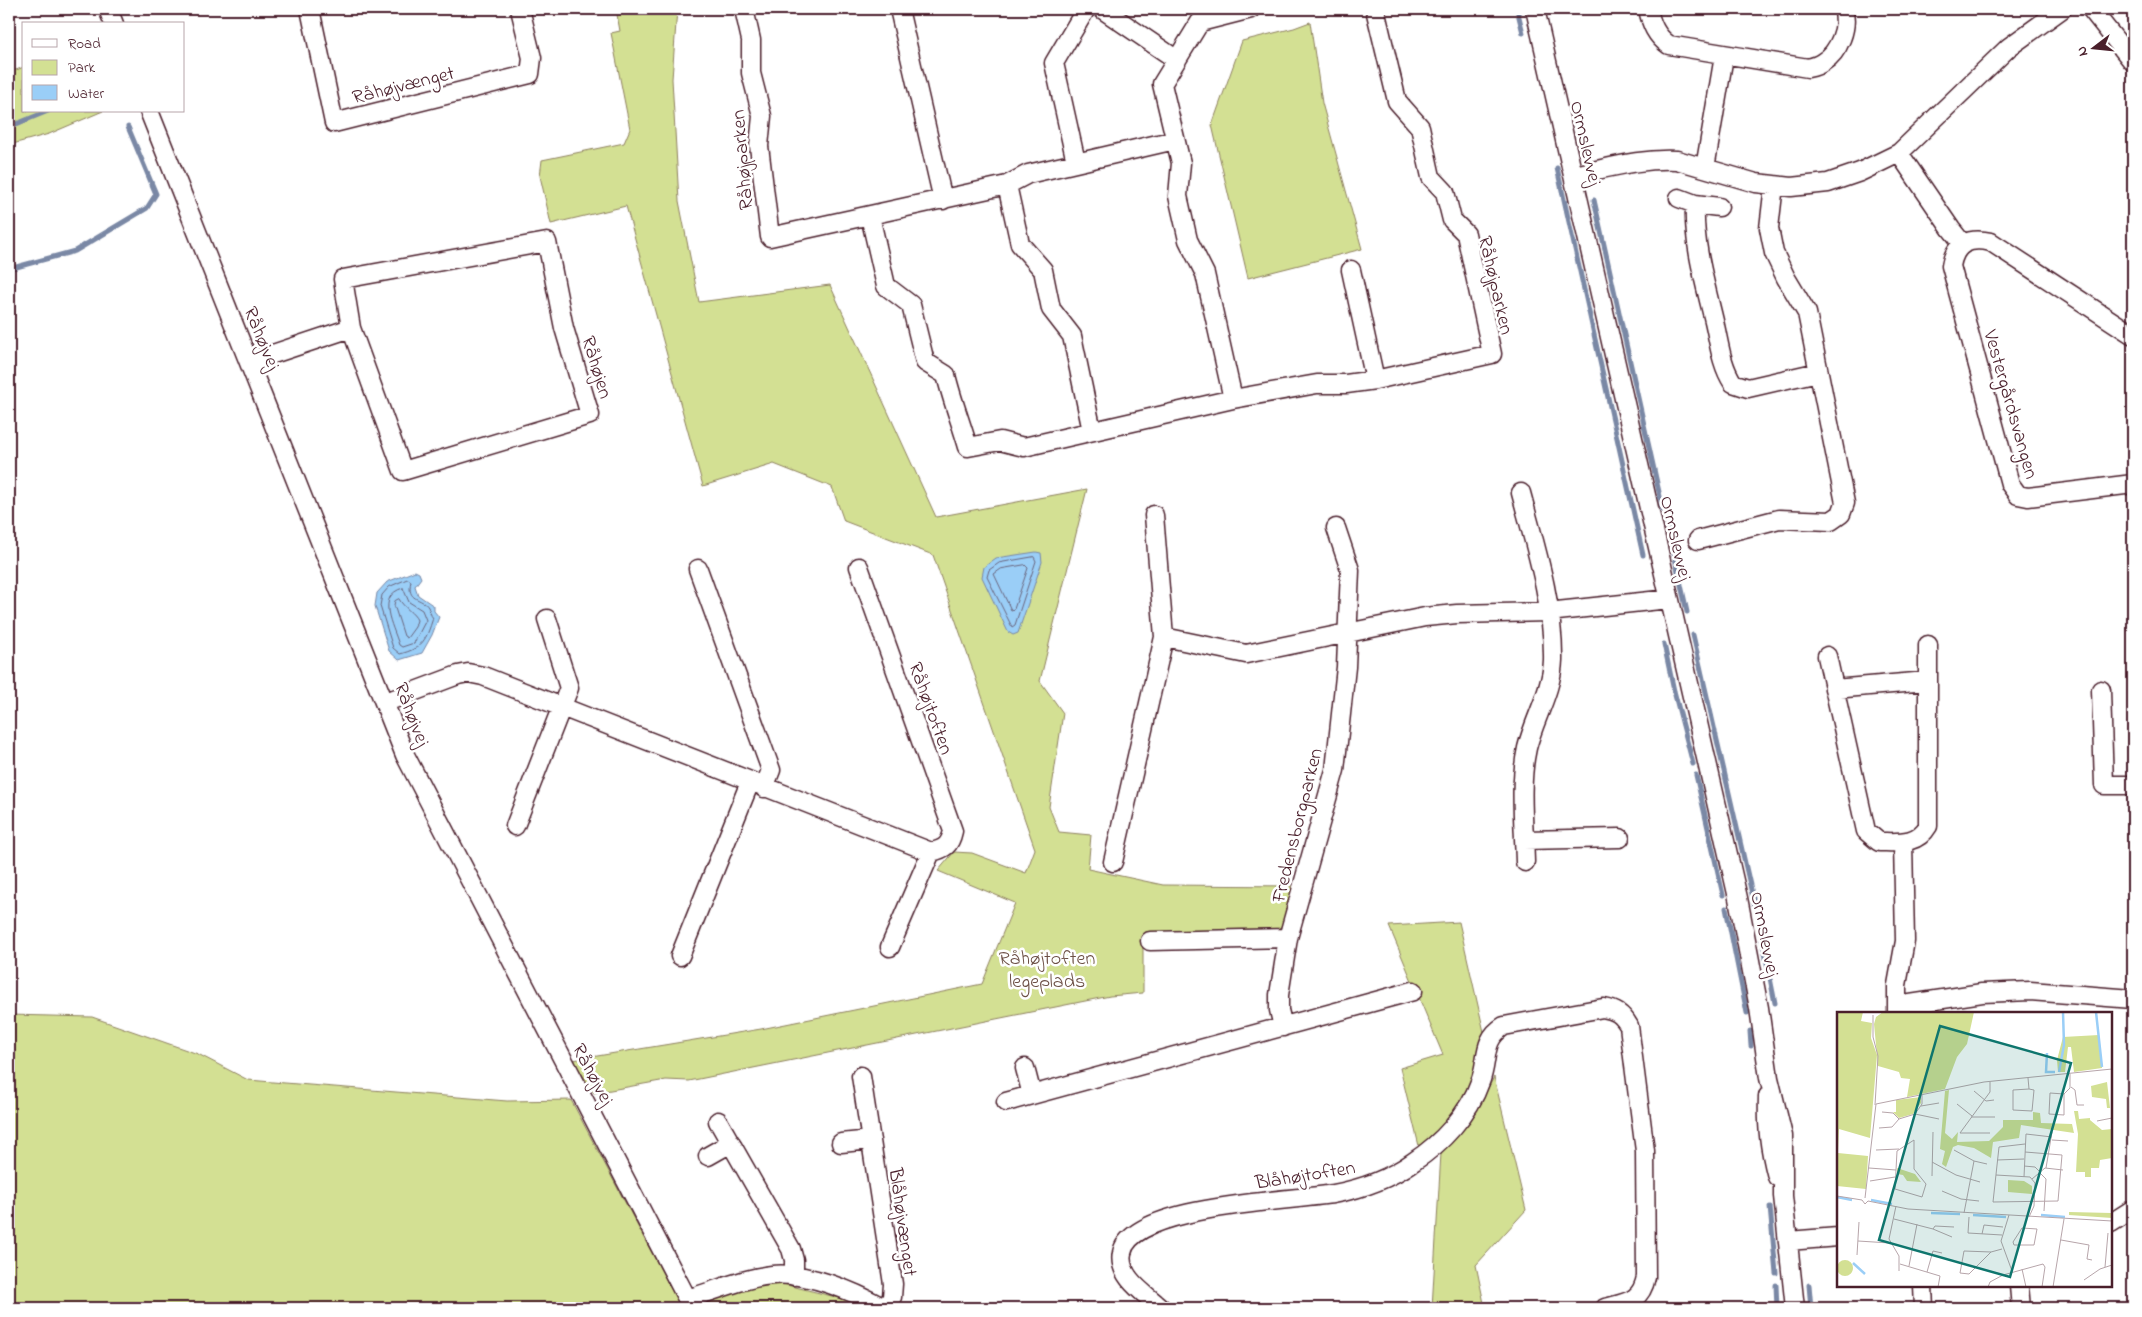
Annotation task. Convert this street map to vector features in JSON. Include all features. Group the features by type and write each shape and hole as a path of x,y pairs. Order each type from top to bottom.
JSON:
{"street":[{"path":"108,9 113,22"},
{"name":"Råhøjvænget","path":"310,9 334,123 530,74 532,58 520,9"},
{"name":"Råhøjparken","path":"744,9 751,40 751,73 762,116 759,146 770,237 1007,185 1028,174 1175,140"},
{"path":"899,9 943,200"},
{"path":"1076,162 1054,63 1086,9"},
{"path":"1102,9 1176,60"},
{"path":"1233,399 1205,274 1188,240 1178,196 1181,163 1162,84 1200,22 1251,9"},
{"name":"Råhøjparken","path":"870,216 886,286 911,305 925,362 946,374 952,403 959,416 968,447 1000,441 1024,447 1233,399 1317,384 1346,384 1375,380 1492,354 1466,234 1452,220 1445,192 1432,177 1420,127 1397,101 1375,9"},
{"name":"Ormslevvej","path":"1535,9 1738,898 1759,1008 1769,1078 1767,1129 1769,1147 1783,1196 1795,1308"},
{"path":"1648,9 1651,23 1660,39 1670,45 1724,56 1808,68 1823,62 1837,48 1844,32 1843,9"},
{"path":"1574,175 1632,162 1656,159 1677,160 1756,183 1791,187 1828,183 1860,172 1899,153 2009,47 2062,9"},
{"path":"2091,9 2133,62"},
{"path":"1704,168 1724,56"},
{"name":"Råhøjvej","path":"149,112 406,755 690,1304"},
{"path":"1899,153 1963,244 1978,239 1991,242 2133,335"},
{"path":"1007,185 1020,244 1042,270 1051,309 1072,336 1092,431"},
{"path":"1698,540 1779,519 1831,521 1842,514 1845,503 1807,313 1786,278 1774,253 1770,228 1774,185"},
{"path":"1719,207 1687,201 1695,230 1720,351 1728,375 1733,383 1748,388 1818,372"},
{"name":"Råhøjen","path":"548,242 564,328 590,415 403,471 351,328 343,279 548,242"},
{"name":"Vestergårdsvangen","path":"1963,244 1953,254 1952,266 2010,484 2018,495 2028,497 2133,484"},
{"path":"1350,270 1375,380"},
{"path":"249,362 351,328"},
{"path":"1521,493 1543,573 1553,661 1548,685 1527,748 1523,787 1525,862"},
{"path":"1113,862 1164,637 1154,515"},
{"name":"Fredensborgparken","path":"1283,1027 1279,1010 1279,995 1288,938 1335,770 1346,667 1350,570 1336,528"},
{"name":"Råhøjtoften","path":"859,566 953,831 951,842 944,849 931,852"},
{"path":"680,956 757,785 771,770 698,569"},
{"path":"1164,637 1246,654 1425,617 1457,614 1548,612 1669,599"},
{"path":"515,826 569,688 547,619"},
{"path":"1826,656 1866,831 1879,842 1903,842 1922,836 1928,826 1928,645"},
{"path":"386,702 468,673 483,676 931,852 890,947"},
{"path":"1834,689 1927,681"},
{"path":"2102,690 2104,786 2133,785"},
{"path":"1524,840 1620,838"},
{"path":"1903,842 1906,941 1897,985 1897,1010 1982,993 2030,991 2133,999"},
{"path":"1150,942 1288,938"},
{"path":"1006,1102 1413,991"},
{"name":"Blåhøjtoften","path":"1162,1308 1126,1274 1121,1262 1122,1252 1128,1239 1146,1227 1186,1213 1333,1194 1364,1186 1390,1176 1414,1162 1441,1138 1468,1107 1481,1082 1488,1044 1494,1032 1504,1026 1602,1008 1614,1010 1623,1016 1629,1026 1646,1151 1646,1277 1644,1289 1638,1296 1628,1302 1605,1308"},
{"path":"1025,1068 1032,1095"},
{"name":"Blåhøjvænget","path":"690,1304 750,1280 774,1275 794,1276 836,1286 860,1294 885,1308 892,1297 893,1284 861,1076"},
{"path":"718,1121 791,1249 794,1260 794,1276"},
{"path":"841,1143 871,1140"},
{"path":"708,1156 730,1143"},
{"path":"2112,1222 2133,1209"},
{"path":"1788,1241 1837,1237"},
{"path":"1923,1287 1924,1308"},
{"path":"2019,1287 2021,1308"}],"green space":[{"name":"Råhøjtoften legeplads","path":"616,9 677,9 672,79 679,201 699,302 830,285 936,517 1087,489 1040,681 1063,713 1049,807 1059,832 1091,835 1088,869 1163,885 1294,886 1285,924 1276,930 1143,935 1143,993 1110,996 689,1081 666,1080 594,1093 573,1060 761,1029 982,984 1015,903 938,871 954,852 972,853 1026,873 1035,849 933,555 844,521 832,487 774,464 703,486 626,206 551,224 540,176 542,160 624,143 630,129 611,33 620,31"},
{"path":"1310,22 1322,103 1362,249 1248,278 1212,125 1242,41"},
{"path":"9,68 16,70 22,68 22,112 101,112 49,134 9,145"},
{"path":"1459,922 1484,1032 1476,1074 1466,1096 1445,1123 1419,1146 1400,1068 1443,1055 1389,926"},
{"path":"9,1015 92,1017 198,1054 248,1080 507,1101 571,1100 681,1308 9,1308"},
{"path":"1494,1077 1526,1210 1476,1265 1485,1308 1432,1308 1441,1153 1477,1109"},
{"path":"779,1283 844,1299 860,1308 706,1308 708,1301 764,1284"}],"water":[{"path":"1036,552 1041,553 1042,562 1018,633 1013,635 1008,632 982,577 984,567 996,558"},
{"path":"415,571 419,573 421,578 415,586 418,595 434,606 434,611 439,617 422,653 399,660 389,651 375,606 377,593 387,582"}],"waterway":[{"path":"1517,9 1523,33"},
{"path":"9,127 46,112"},
{"path":"9,269 75,251 147,208 156,194 128,127"},
{"path":"1557,168 1643,555"},
{"path":"1594,200 1663,510"},
{"path":"1668,526 1687,612"},
{"path":"1693,635 1755,907"},
{"path":"1664,644 1693,764"},
{"path":"1696,775 1723,895"},
{"path":"1726,908 1747,1013"},
{"path":"1760,928 1775,1003"},
{"path":"1750,1031 1751,1046"},
{"path":"1770,1207 1776,1273"},
{"path":"1776,1285 1777,1308"},
{"path":"1809,1285 1811,1308"}]}
